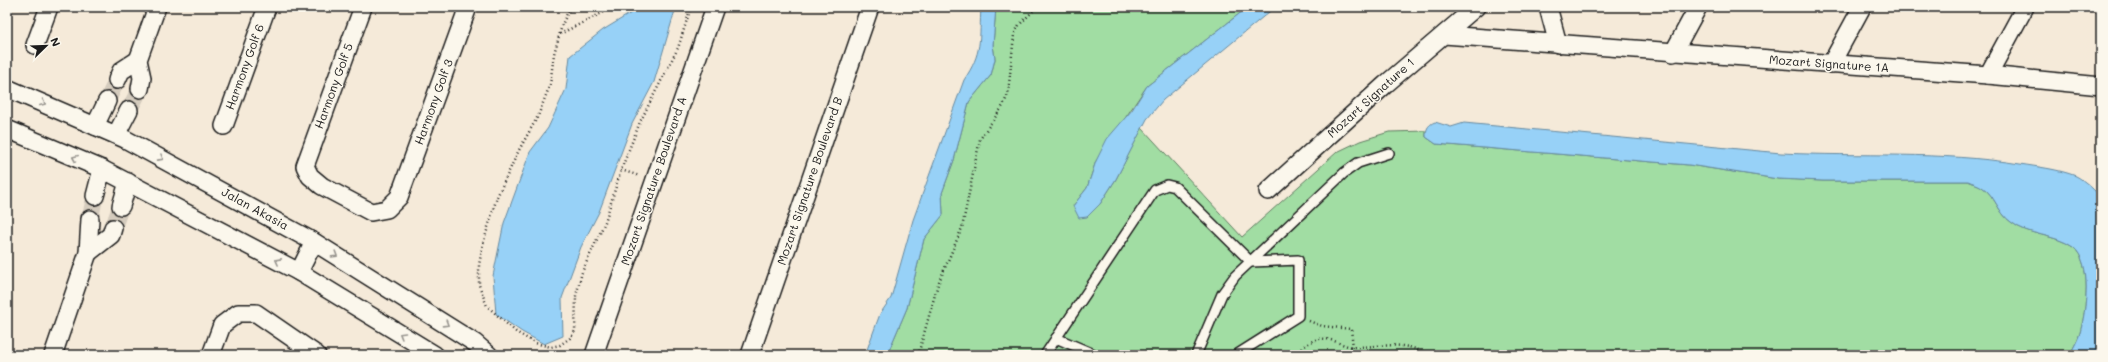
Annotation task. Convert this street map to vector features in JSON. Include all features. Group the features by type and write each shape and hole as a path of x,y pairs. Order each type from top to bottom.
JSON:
{"street":[{"path":"35,45 49,7"},
{"path":"140,89 142,78 138,60 157,7"},
{"name":"Harmony Golf 6","path":"224,126 267,7"},
{"name":"Harmony Golf 5","path":"363,7 305,166 310,176 322,186 371,212 387,209 399,197"},
{"name":"Harmony Golf 3","path":"399,197 468,7"},
{"name":"Mozart Signature Boulevard A","path":"594,355 715,7"},
{"name":"Mozart Signature Boulevard B","path":"750,355 870,7"},
{"name":"Mozart Signature 1","path":"1268,190 1476,7"},
{"path":"1548,7 1558,44"},
{"path":"1673,53 1698,7"},
{"path":"1831,64 1862,7"},
{"path":"1988,75 2025,7"},
{"name":"Mozart Signature 1A","path":"1444,35 1988,75 2101,86"},
{"path":"117,80 121,71 138,60"},
{"name":"Jalan Akasia","path":"7,88 116,135 314,242 475,342 489,355"},
{"path":"95,126 107,101"},
{"path":"116,135 129,110"},
{"path":"7,129 102,169 299,272 436,355"},
{"path":"95,196 102,169"},
{"path":"121,206 128,182"},
{"path":"53,355 88,253 90,219"},
{"path":"88,253 111,235 112,228"},
{"path":"299,272 314,242"},
{"path":"211,355 222,325 238,313 256,313 317,355"}],"lane":[{"path":"1196,355 1222,294 1236,276 1344,173 1358,163 1389,153"},
{"path":"1045,355 1155,190 1167,185 1175,187 1251,262 1298,260 1298,316 1236,355"},
{"path":"1056,338 1096,355"}],"path":[{"path":"570,7 554,54 550,85 538,116 519,150 497,197 482,244 479,279 480,291 487,306 506,325 535,343 551,347 560,345 570,338 575,331 576,296 582,272 605,222 621,170 640,122 678,48 691,7"},
{"path":"560,34 614,7"},
{"path":"918,355 938,284 962,228 980,139 1003,106 1008,94 1014,35 1019,25 1037,7"},
{"path":"1298,316 1322,326 1351,329 1353,347"},
{"path":"1297,355 1307,343 1319,339 1334,340 1353,347 1390,344 1407,346 1428,355"}],"green space":[{"path":"996,7 1248,7 1147,86 1096,161 1087,188 1073,206 1100,204 1116,179 1142,128 1242,237 1337,152 1360,141 1389,132 1426,131 1426,137 1436,144 1689,165 1778,179 1823,181 1968,181 1979,185 1986,190 2003,214 2018,227 2066,243 2073,247 2079,254 2086,275 2086,300 2080,333 2070,355 887,355 907,308 924,239 943,215 942,193 954,160 969,102 991,75 995,59 993,45"}],"water":[{"path":"633,7 676,7 654,82 632,124 599,212 581,247 562,298 563,336 544,344 522,332 496,314 493,276 504,223 530,152 548,128 566,89 570,56 603,30 631,13"},
{"path":"981,7 996,7 993,45 995,59 991,75 969,102 954,160 942,193 943,215 924,239 907,308 887,355 865,355 880,314 891,298 913,220 964,80 977,53 980,37"},
{"path":"1248,7 1275,7 1163,100 1147,119 1116,179 1100,204 1087,217 1079,218 1073,206 1087,188 1096,161 1107,139 1132,110 1147,86"},
{"path":"1435,122 1451,127 1464,123 1781,153 1960,157 2048,168 2076,176 2083,180 2101,198 2101,355 2070,355 2080,333 2086,300 2086,275 2079,254 2073,247 2066,243 2018,227 2003,214 1986,190 1979,185 1968,181 1823,181 1778,179 1689,165 1436,144 1426,137 1428,128"}],"tunnel":[{"path":"107,101 117,80"},
{"path":"129,110 140,89"},
{"path":"90,219 95,196"},
{"path":"113,228 121,206"}]}
